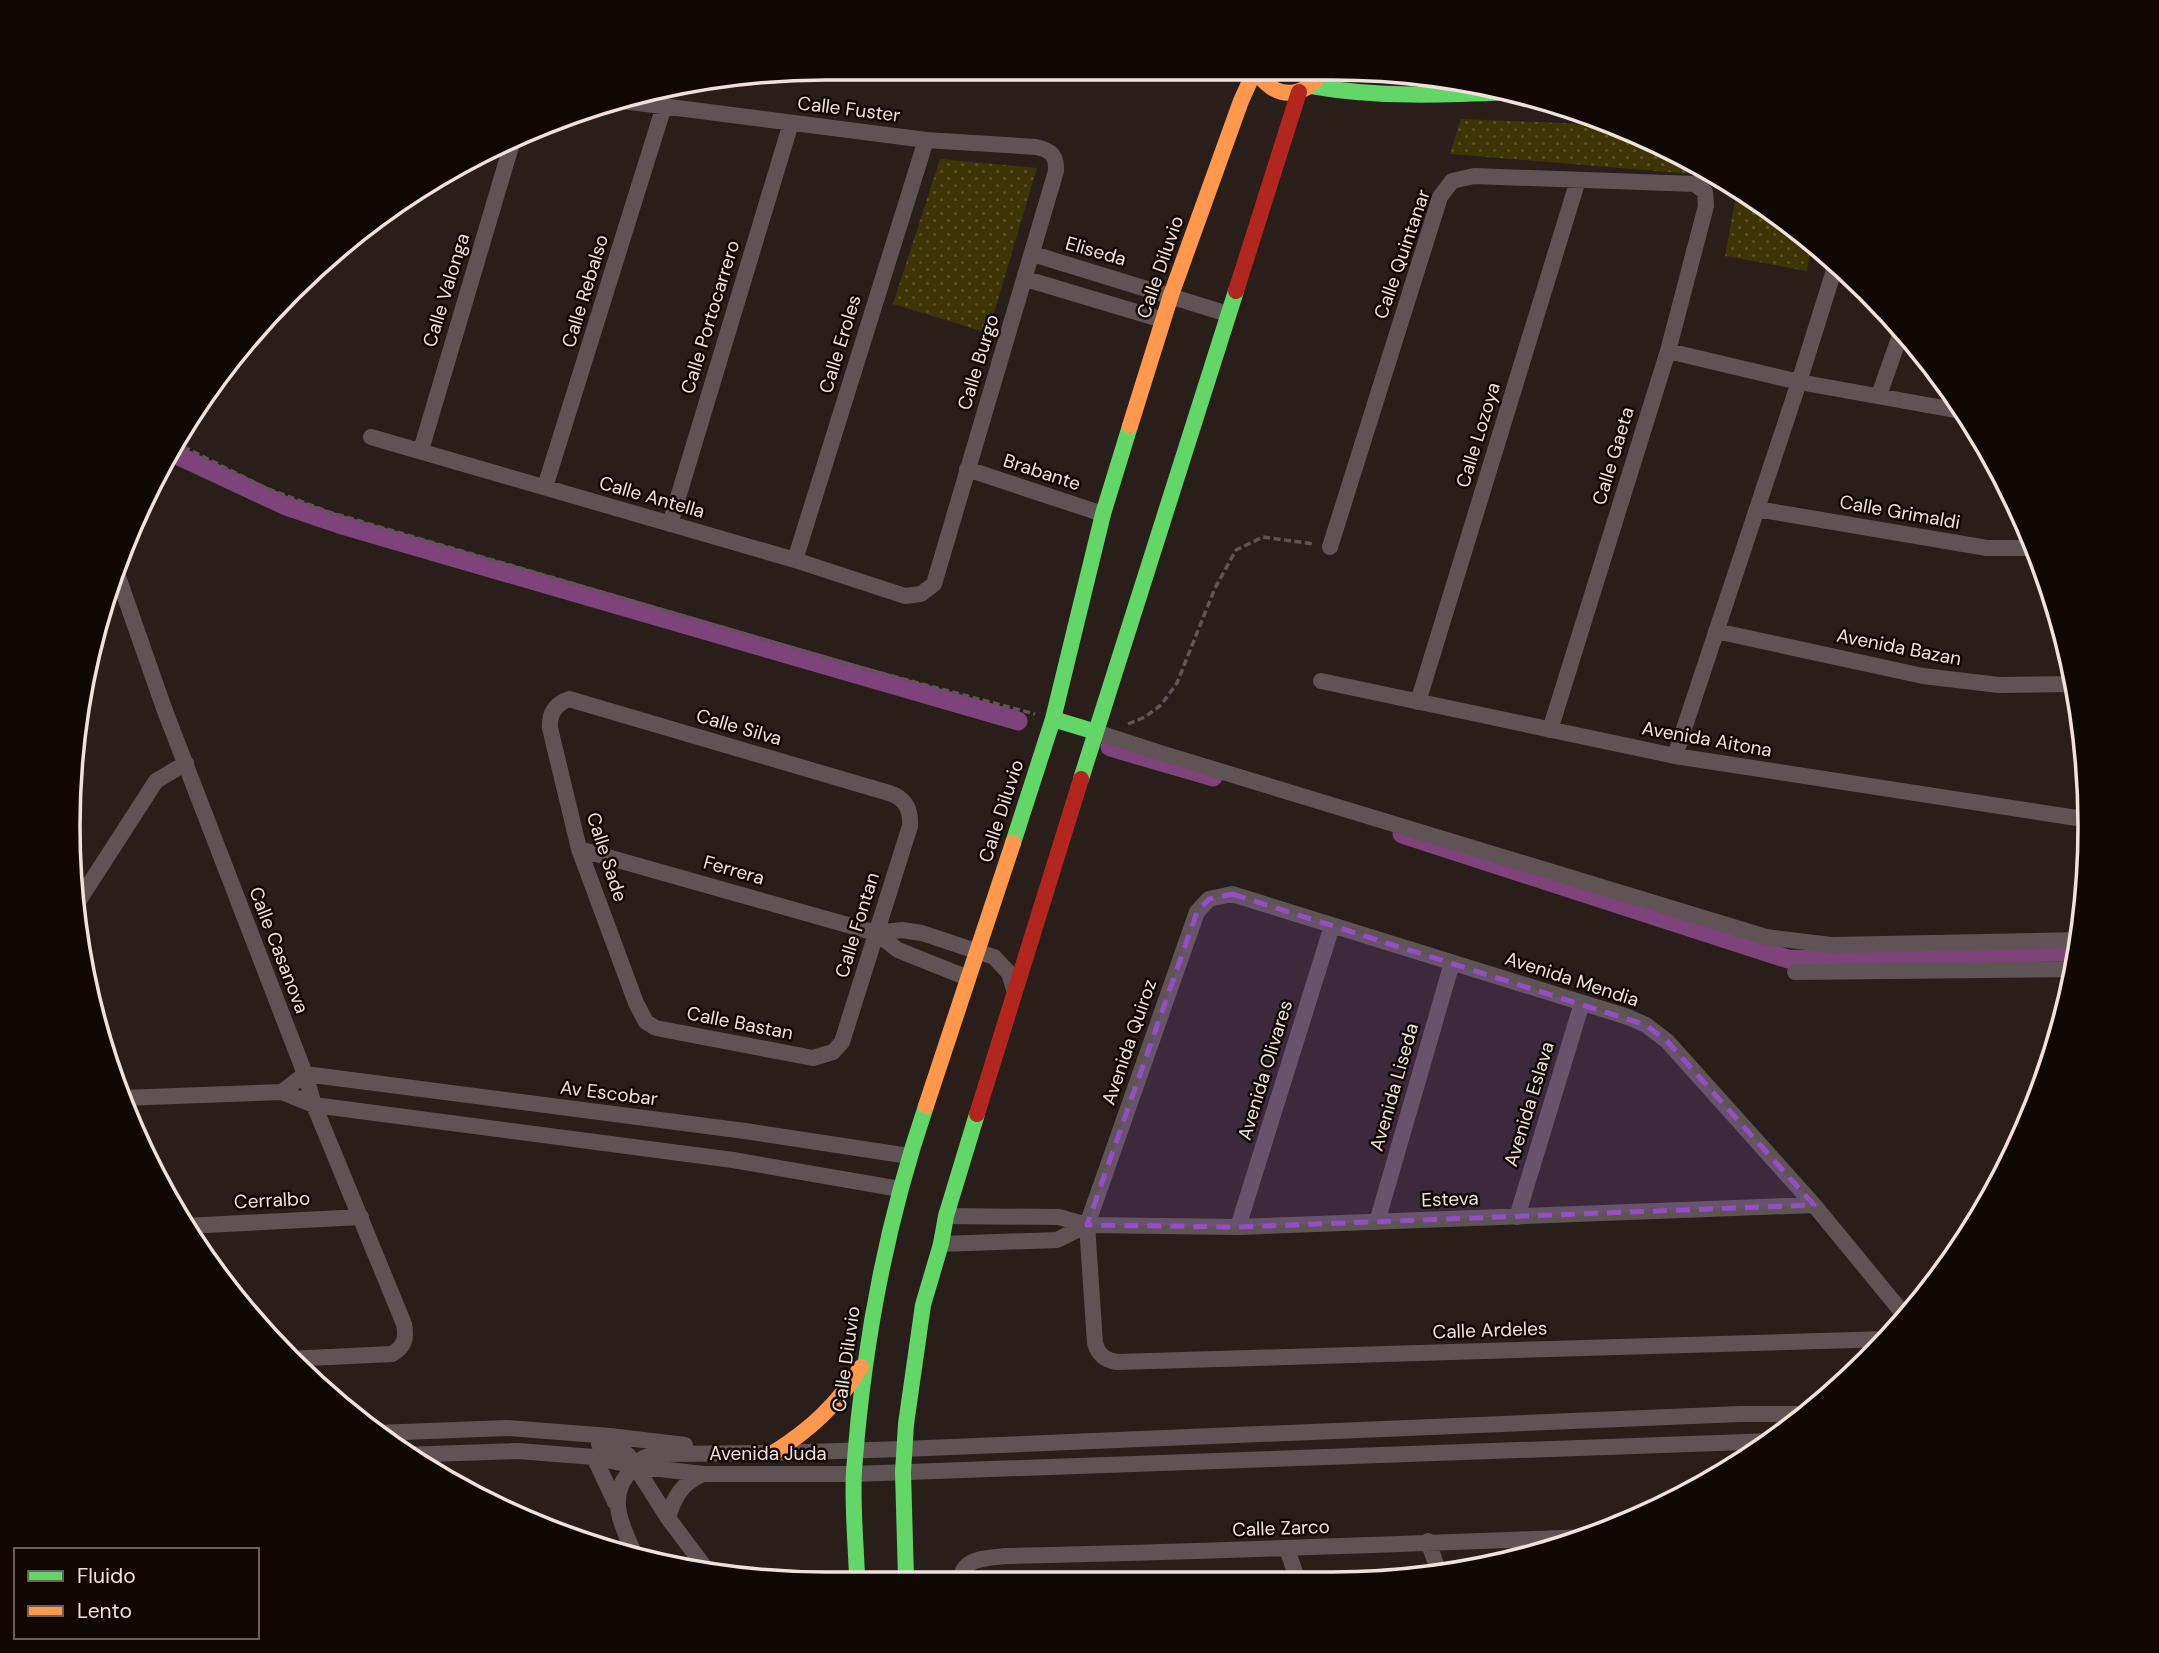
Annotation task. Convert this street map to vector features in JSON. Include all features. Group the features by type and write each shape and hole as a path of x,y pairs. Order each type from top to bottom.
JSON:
{"street":[{"name":"Calle Diluvio","path":"857,1572 855,1451 877,1289 900,1189 1052,719 1104,514 1163,320 1250,80"},
{"path":"1262,80 1281,93 1305,89 1409,96 1470,94"},
{"path":"906,1572 903,1449 910,1383 923,1305 941,1244 946,1216 1014,989 1228,314 1305,89 1314,80"},
{"name":"Calle Fuster","path":"644,104 926,140 1036,147"},
{"name":"Calle Rebalso","path":"545,487 664,106"},
{"name":"Calle Portocarrero","path":"670,524 791,123"},
{"name":"Calle Eroles","path":"795,560 926,140"},
{"name":"Calle Burgo","path":"921,594 934,584 1056,171 1055,157 1051,152 1036,147"},
{"name":"Calle Valonga","path":"421,450 510,151"},
{"name":"Calle Quintanar","path":"1330,547 1440,197 1452,181 1474,176 1695,184 1705,192"},
{"name":"Calle Lozoya","path":"1418,702 1578,180"},
{"name":"Calle Gaeta","path":"1550,730 1668,351 1706,206 1705,192"},
{"name":"Eliseda","path":"1033,254 1228,314"},
{"path":"1675,756 1833,274"},
{"path":"1026,279 1163,320"},
{"path":"1880,395 1898,341"},
{"path":"1668,351 1799,382 1951,409"},
{"name":"Calle Antella","path":"371,437 795,560 905,596 921,594"},
{"name":"Brabante","path":"967,470 1104,514"},
{"name":"Calle Grimaldi","path":"1757,509 1987,548 2025,548"},
{"name":"Calle Casanova","path":"120,587 305,1074 314,1105 404,1324 405,1340 400,1349 392,1354 304,1358"},
{"name":"Avenida Bazan","path":"1716,631 1923,676 1999,685 2065,684"},
{"name":"Avenida Aitona","path":"1321,681 1675,756 2078,818"},
{"name":"Calle Silva","path":"556,707 569,699 896,795 908,807"},
{"name":"Calle Sade","path":"556,707 549,719 550,728 579,849 642,1016"},
{"path":"1052,719 1766,937 1831,945 2069,940"},
{"path":"84,893 156,782 186,763"},
{"name":"Calle Fontan","path":"833,1052 842,1042 910,826 911,815 908,807"},
{"name":"Ferrera","path":"579,849 876,933 898,950 968,978"},
{"name":"Avenida Mendia","path":"1232,894 1646,1025 1667,1041 1814,1205 1900,1310"},
{"name":"Avenida Quiroz","path":"1087,1225 1197,912 1209,899 1232,894"},
{"name":"Avenida Olivares","path":"1238,1227 1332,926"},
{"name":"Ferrera","path":"876,933 902,930 922,933 994,957 1009,973 1014,989"},
{"name":"Avenida Liseda","path":"1377,1222 1452,963"},
{"path":"1795,972 2064,969"},
{"name":"Avenida Eslava","path":"1517,1217 1582,1003"},
{"name":"Calle Bastan","path":"642,1016 656,1028 800,1056 813,1058 833,1052"},
{"path":"282,1092 305,1074"},
{"name":"Av Escobar","path":"305,1074 745,1131 909,1156"},
{"path":"132,1098 282,1092 314,1105 733,1160 900,1189"},
{"path":"554,1108 558,1137"},
{"name":"Esteva","path":"946,1216 1059,1217 1087,1225 1238,1227 1814,1205"},
{"name":"Cerralbo","path":"196,1225 361,1216"},
{"name":"Esteva","path":"941,1244 1057,1240 1087,1225"},
{"name":"Calle Ardeles","path":"1087,1225 1097,1351 1107,1360 1117,1362 1873,1339"},
{"path":"773,1453 802,1436 828,1414 849,1388 866,1359"},
{"name":"Avenida Juda","path":"634,1466 642,1458 663,1454 855,1451 1792,1414"},
{"name":"Avenida Juda","path":"392,1432 507,1428 610,1436 753,1454"},
{"name":"Avenida Juda","path":"507,1428 547,1439 619,1448 628,1455 668,1518 700,1561"},
{"name":"Avenida Juda","path":"423,1454 518,1451 594,1457 634,1466 703,1474 854,1474 1754,1442"},
{"path":"594,1457 632,1547"},
{"path":"616,1506 619,1486 634,1466"},
{"path":"668,1518 674,1499 690,1480 703,1474"},
{"path":"1428,1541 1436,1565"},
{"name":"Calle Zarco","path":"963,1572 966,1565 974,1561 1006,1556 1287,1549 1428,1541 1543,1542"},
{"path":"1287,1549 1295,1572"}],"path":[{"path":"184,447 266,488 329,512 851,665 1052,719"},
{"path":"1124,725 1145,717 1161,705 1177,683 1215,588 1236,550 1263,537 1330,547"}],"highlighted area":[{"path":"1232,894 1646,1025 1667,1041 1814,1205 1238,1227 1087,1225 1197,912 1209,899"}],"shaded area":[{"path":"1461,119 1582,124 1618,137 1695,174 1450,154"},
{"path":"940,159 1037,168 988,333 893,304"},
{"path":"1735,199 1810,254 1807,271 1725,256"}],"waterway":[{"path":"178,456 286,506 345,526 1018,721"},
{"path":"1110,747 1213,777"},
{"path":"1402,834 1788,959 1838,960 2067,951"}],"traffic: fast":[{"path":"1311,86 1387,94 1470,94"},
{"path":"1081,779 1236,291"},
{"path":"1013,843 1053,719 1103,514 1130,426"},
{"path":"1053,719 1096,732"},
{"path":"857,1572 854,1484 863,1378 888,1241 926,1106"},
{"path":"906,1572 903,1472 906,1424 923,1305 977,1114"}],"traffic: slow":[{"path":"1130,426 1171,295 1250,80"},
{"path":"1263,80 1271,87 1289,93 1307,87 1315,80"},
{"path":"926,1106 1013,843"},
{"path":"773,1453 822,1415 843,1393 861,1367"}],"traffic: jam":[{"path":"1236,291 1299,92"},
{"path":"977,1114 1081,779"}]}
